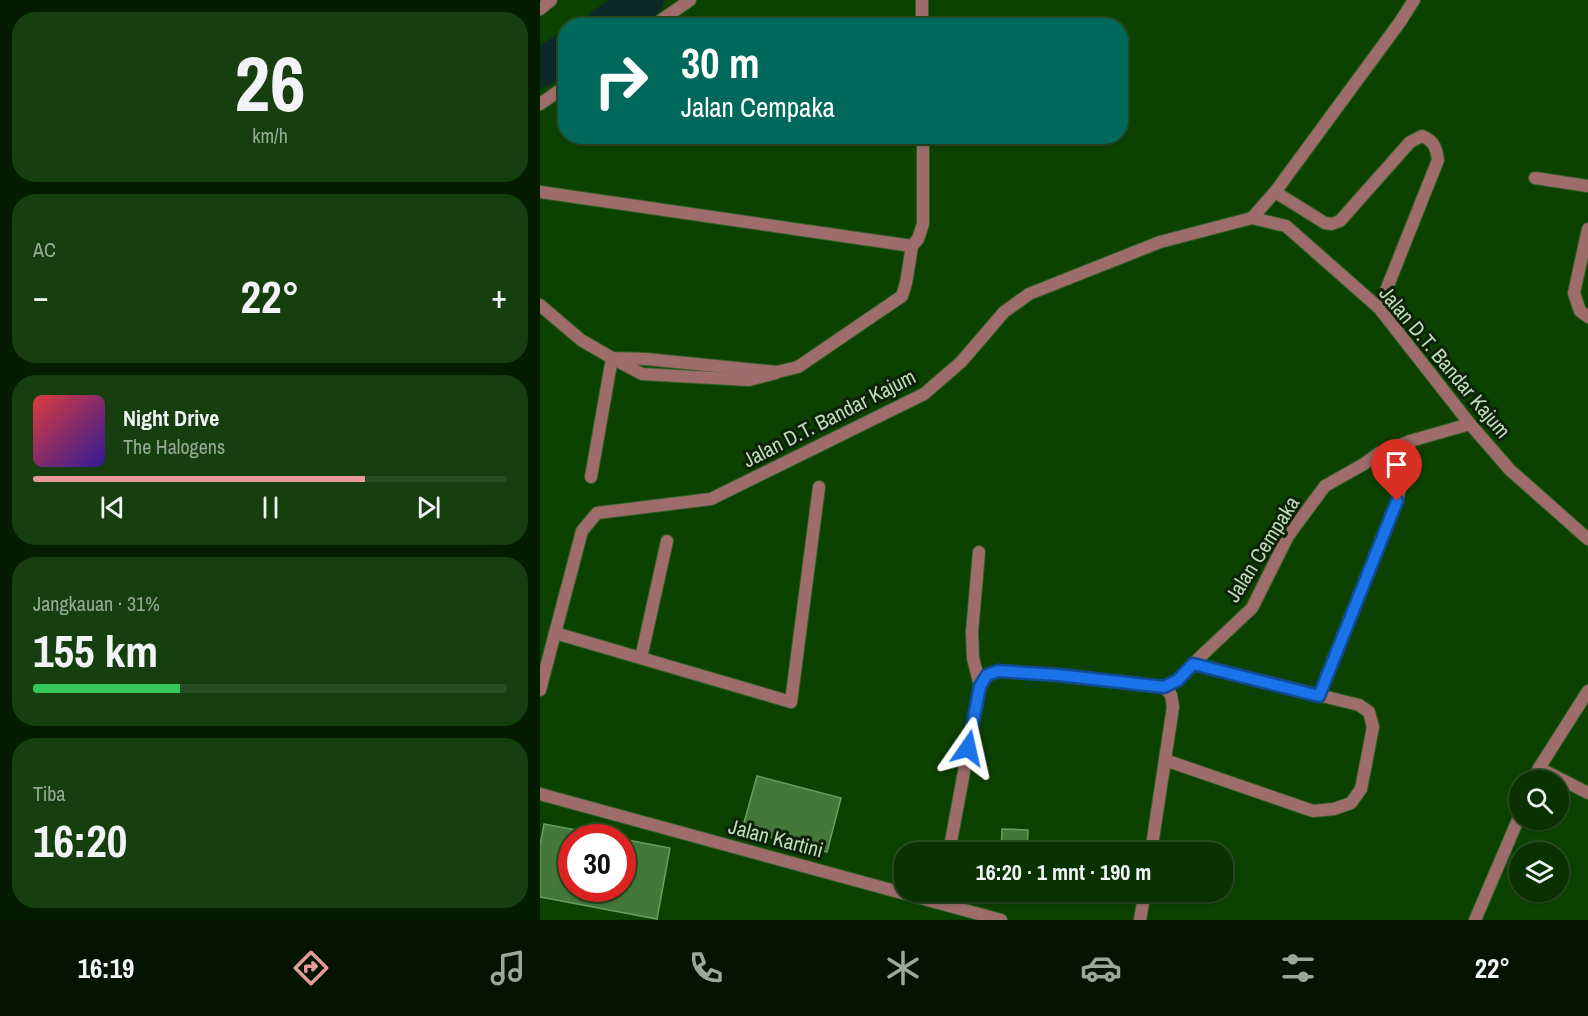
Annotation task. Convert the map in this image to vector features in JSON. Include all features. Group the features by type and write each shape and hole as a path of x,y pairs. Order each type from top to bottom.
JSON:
{"street":[{"path":"540,9 551,0"},
{"path":"664,18 690,0"},
{"path":"922,0 922,18"},
{"path":"1252,218 1275,192 1414,0"},
{"path":"540,104 558,92"},
{"path":"1275,192 1325,223 1332,224 1340,221 1410,142 1422,136 1431,140 1438,160 1379,308"},
{"path":"540,305 581,340 612,358 646,359 777,372 798,367 902,296 912,246 918,239 923,224 922,144"},
{"path":"1535,178 1588,186"},
{"path":"540,192 912,246"},
{"name":"Jalan D.T. Bandar Kajum","path":"540,690 582,531 597,513 711,499 924,394 961,362 1004,312 1029,294 1160,242 1252,218 1286,226 1379,308 1470,424 1510,470 1588,539"},
{"path":"1588,229 1574,293 1580,311 1588,317"},
{"path":"591,477 612,358"},
{"name":"Jalan Cempaka","path":"1164,687 1178,680 1252,608 1288,536 1325,486 1364,465 1379,453 1410,441 1470,424"},
{"path":"1319,696 1397,501 1410,441"},
{"path":"555,633 791,702 819,487"},
{"path":"640,658 667,541"},
{"path":"979,552 972,632 973,658 980,686"},
{"path":"1165,760 1313,811 1334,809 1351,803 1360,789 1373,727 1369,712 1359,705 1193,664"},
{"path":"951,842 980,686 987,675 998,671 1164,687 1171,695 1173,707 1153,842"},
{"path":"1539,770 1588,691"},
{"path":"1569,786 1588,793"},
{"name":"Jalan Kartini","path":"540,794 894,885"},
{"path":"1475,920 1513,830"},
{"name":"Jalan Kartini","path":"953,902 1001,920"},
{"path":"1140,920 1143,902"}],"building":[{"path":"757,776 841,798 827,852 742,830"},
{"path":"544,824 558,827 558,900 540,897 540,845"},
{"path":"1002,829 1028,830 1027,842 1001,842"},
{"path":"636,842 670,848 657,919 567,902 636,902"}],"waterway":[{"path":"617,18 644,0"},
{"path":"540,68 558,57"}],"route":[{"path":"968,748 980,686 987,675 998,671 1164,687 1178,680 1193,664 1319,696 1397,501"}]}
